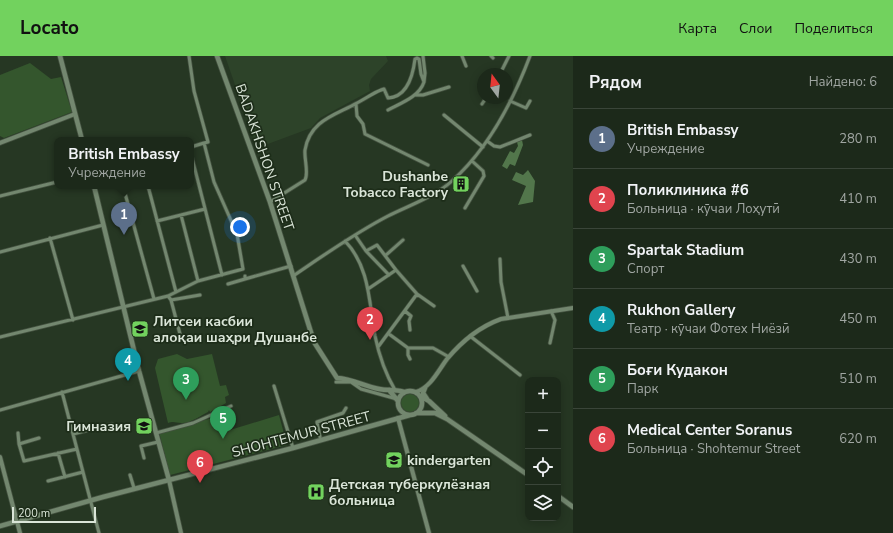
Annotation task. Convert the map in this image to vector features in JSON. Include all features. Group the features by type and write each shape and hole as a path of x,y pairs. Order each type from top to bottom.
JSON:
{"main road":[{"path":"60,56 81,137"},
{"name":"BADAKHSHON STREET","path":"218,57 270,202 314,342 337,378 348,379 387,390 404,392"},
{"path":"95,189 123,307 169,480"},
{"path":"425,388 424,393 429,401"},
{"path":"387,390 397,400 399,408 398,418"},
{"path":"397,400 404,392 410,390 429,401 447,419"},
{"path":"416,413 422,405 418,394"},
{"path":"399,408 404,413 410,415 416,413 435,413 447,419 525,473"},
{"name":"SHOHTEMUR STREET","path":"0,526 134,488 293,448 410,415"},
{"path":"561,498 573,507"}],"street":[{"path":"189,56 194,91 208,142 194,146"},
{"path":"218,57 223,56"},
{"path":"388,110 415,95 421,88 424,82 425,73 422,56"},
{"path":"462,56 466,66"},
{"path":"503,68 509,56"},
{"path":"513,94 530,56"},
{"path":"270,202 306,178 305,164 307,144 310,136 328,116 356,104 382,89 388,98 399,93 405,88 413,75 415,59 417,58 420,62 421,74 424,82"},
{"path":"415,95 423,95 449,87"},
{"path":"513,102 526,108 530,101"},
{"path":"356,104 357,116 363,124 365,134 428,165"},
{"path":"293,276 355,235 424,200 451,182 472,161 483,147 508,104"},
{"path":"0,143 75,114"},
{"path":"444,115 483,147"},
{"path":"487,141 500,148 530,135"},
{"path":"0,338 168,296 198,281 243,269 237,234 214,182 204,143"},
{"path":"465,208 484,176 482,169 472,161"},
{"path":"194,167 222,275"},
{"path":"0,196 54,183"},
{"path":"124,189 154,299"},
{"path":"149,189 176,292"},
{"path":"157,221 204,209"},
{"path":"180,215 198,281"},
{"path":"0,252 103,225"},
{"path":"355,235 366,251 389,275"},
{"path":"50,238 74,320"},
{"path":"386,255 403,240"},
{"path":"345,242 355,251 368,289 378,347 388,377 396,390"},
{"path":"366,251 376,244 417,294 434,306"},
{"path":"500,259 501,282 508,318"},
{"path":"228,284 245,277 291,266"},
{"path":"463,266 477,291"},
{"path":"368,289 396,270"},
{"path":"378,347 417,294"},
{"path":"171,300 200,295"},
{"path":"168,296 171,300 180,334"},
{"path":"418,394 425,388 449,357 477,330 490,323 508,318 573,308"},
{"path":"405,311 411,316 409,321 410,330"},
{"path":"550,343 556,320 551,311"},
{"path":"389,334 408,348 433,348 449,357"},
{"path":"470,336 520,375"},
{"path":"408,348 407,354 410,359"},
{"path":"0,410 140,371"},
{"path":"336,382 351,382 361,389 397,400"},
{"path":"274,386 293,448"},
{"path":"62,392 99,533"},
{"path":"156,433 192,422 231,406"},
{"path":"320,437 317,422 343,413 346,408"},
{"path":"398,418 429,533"},
{"path":"73,434 112,424"},
{"path":"18,433 24,461 58,452 77,449"},
{"path":"20,444 39,438"},
{"path":"144,458 141,446 159,442"},
{"path":"58,452 65,476"},
{"path":"0,457 20,533"},
{"path":"48,481 83,472"},
{"path":"130,475 134,488"},
{"path":"169,480 181,533"}],"shaded area":[{"path":"225,56 386,56 388,61 371,79 369,85 370,91 320,118 311,128 257,148"},
{"path":"30,63 51,79 61,77 72,112 4,138 0,136 0,75"},
{"path":"522,140 523,145 515,166 510,164 507,169 502,166 510,151 514,153 518,146 517,142"},
{"path":"528,170 535,181 533,202 518,205 526,186 512,180 516,172 523,175"},
{"path":"177,354 187,359 212,354 220,386 226,385 229,395 225,397 226,403 210,412 209,410 191,421 184,423 168,423 155,368 158,359"},
{"path":"406,394 414,394 419,399 417,410 414,412 406,412 401,407 401,399"},
{"path":"224,415 230,430 279,415 287,445 170,475 159,432"}],"place":[{"name":"Dushanbe Tobacco Factory","path":"461,184"},
{"name":"British Embassy","path":"124,235"},
{"name":"Литсеи касбии алоқаи шаҳри Душанбе","path":"140,329"},
{"name":"Поликлиника #6","path":"370,340"},
{"name":"Rukhon Gallery","path":"128,381"},
{"name":"Spartak Stadium","path":"186,400"},
{"name":"Гимназия","path":"144,426"},
{"name":"Боғи Кудакон","path":"223,439"},
{"name":"kindergarten","path":"394,460"},
{"name":"Medical Center Soranus","path":"200,483"},
{"name":"Детская туберкулёзная больница","path":"316,492"}]}
